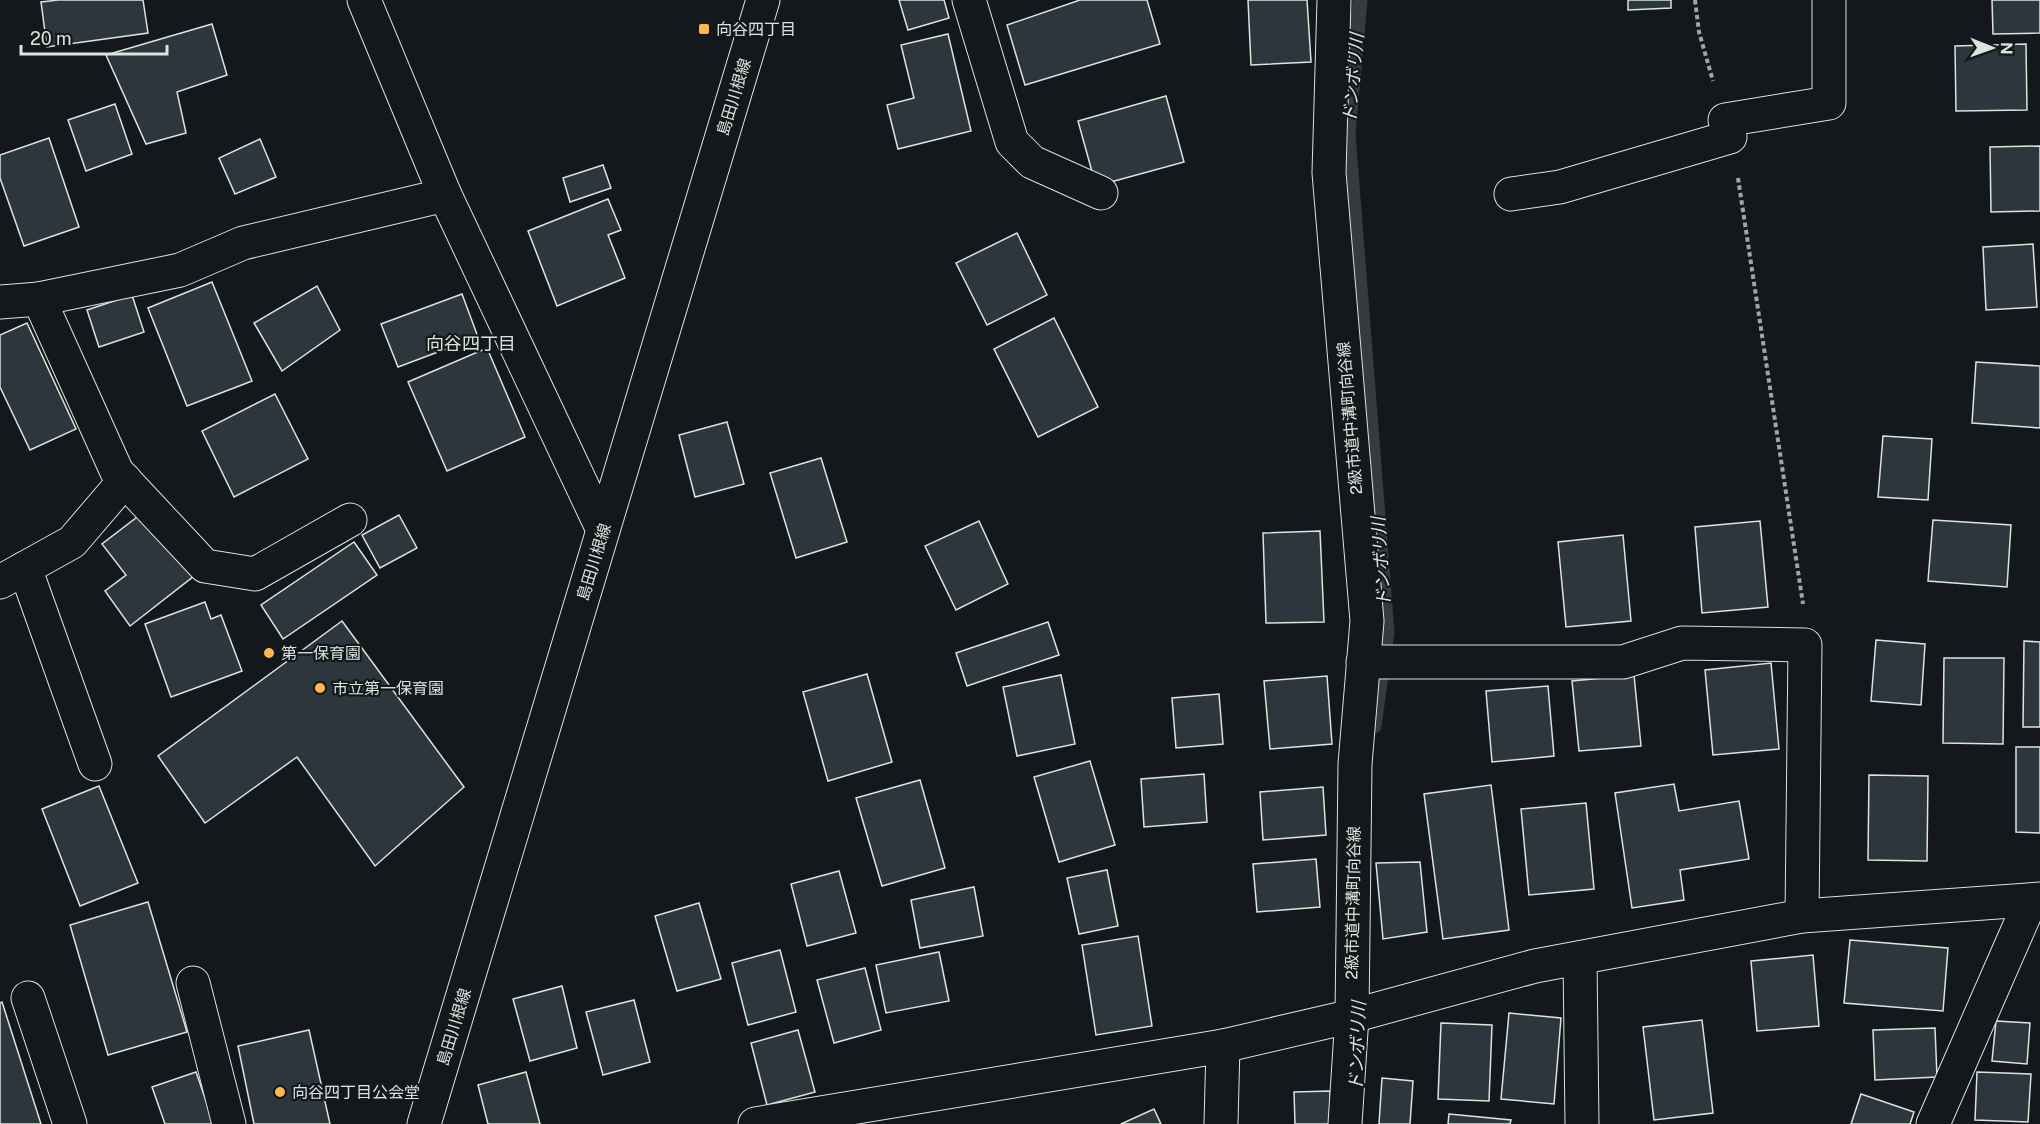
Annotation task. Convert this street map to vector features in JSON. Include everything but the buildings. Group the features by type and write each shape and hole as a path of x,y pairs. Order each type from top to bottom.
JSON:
{"street":[{"path":"364,0 445,195 603,530"},
{"name":"島田川根線","path":"424,1124 763,0"},
{"path":"969,0 1012,142 1032,162 1101,193"},
{"name":"2級市道中溝町向谷線","path":"1334,0 1329,173 1367,621 1355,765 1352,1016 1345,1124"},
{"path":"1511,194 1560,187 1727,129 1829,103 1829,0"},
{"path":"0,302 39,298 180,270 243,243 445,195"},
{"path":"39,298 117,472 205,566 255,574 350,520"},
{"path":"95,764 13,575 72,542 125,480"},
{"path":"1363,662 1623,662 1682,643 1805,645 1802,916"},
{"path":"755,1124 806,1120 1224,1046 1352,1016 1535,966 1802,916 2035,900 1933,1124"},
{"path":"1580,958 1582,1124"},
{"path":"193,983 229,1124"},
{"path":"28,998 70,1124"},
{"path":"1221,1124 1224,1046"}],"path":[{"path":"1695,0 1699,32 1727,129 1804,613 1805,645"}],"waterway":[{"name":"ドンボリ川","path":"1360,0 1348,134 1387,632 1374,726"}],"place":[{"name":"向谷四丁目","path":"704,29"},
{"name":"第一保育園","path":"269,653"},
{"name":"市立第一保育園","path":"320,688"},
{"name":"向谷四丁目公会堂","path":"280,1092"}],"district":[{"name":"向谷四丁目","path":"471,343"}]}
